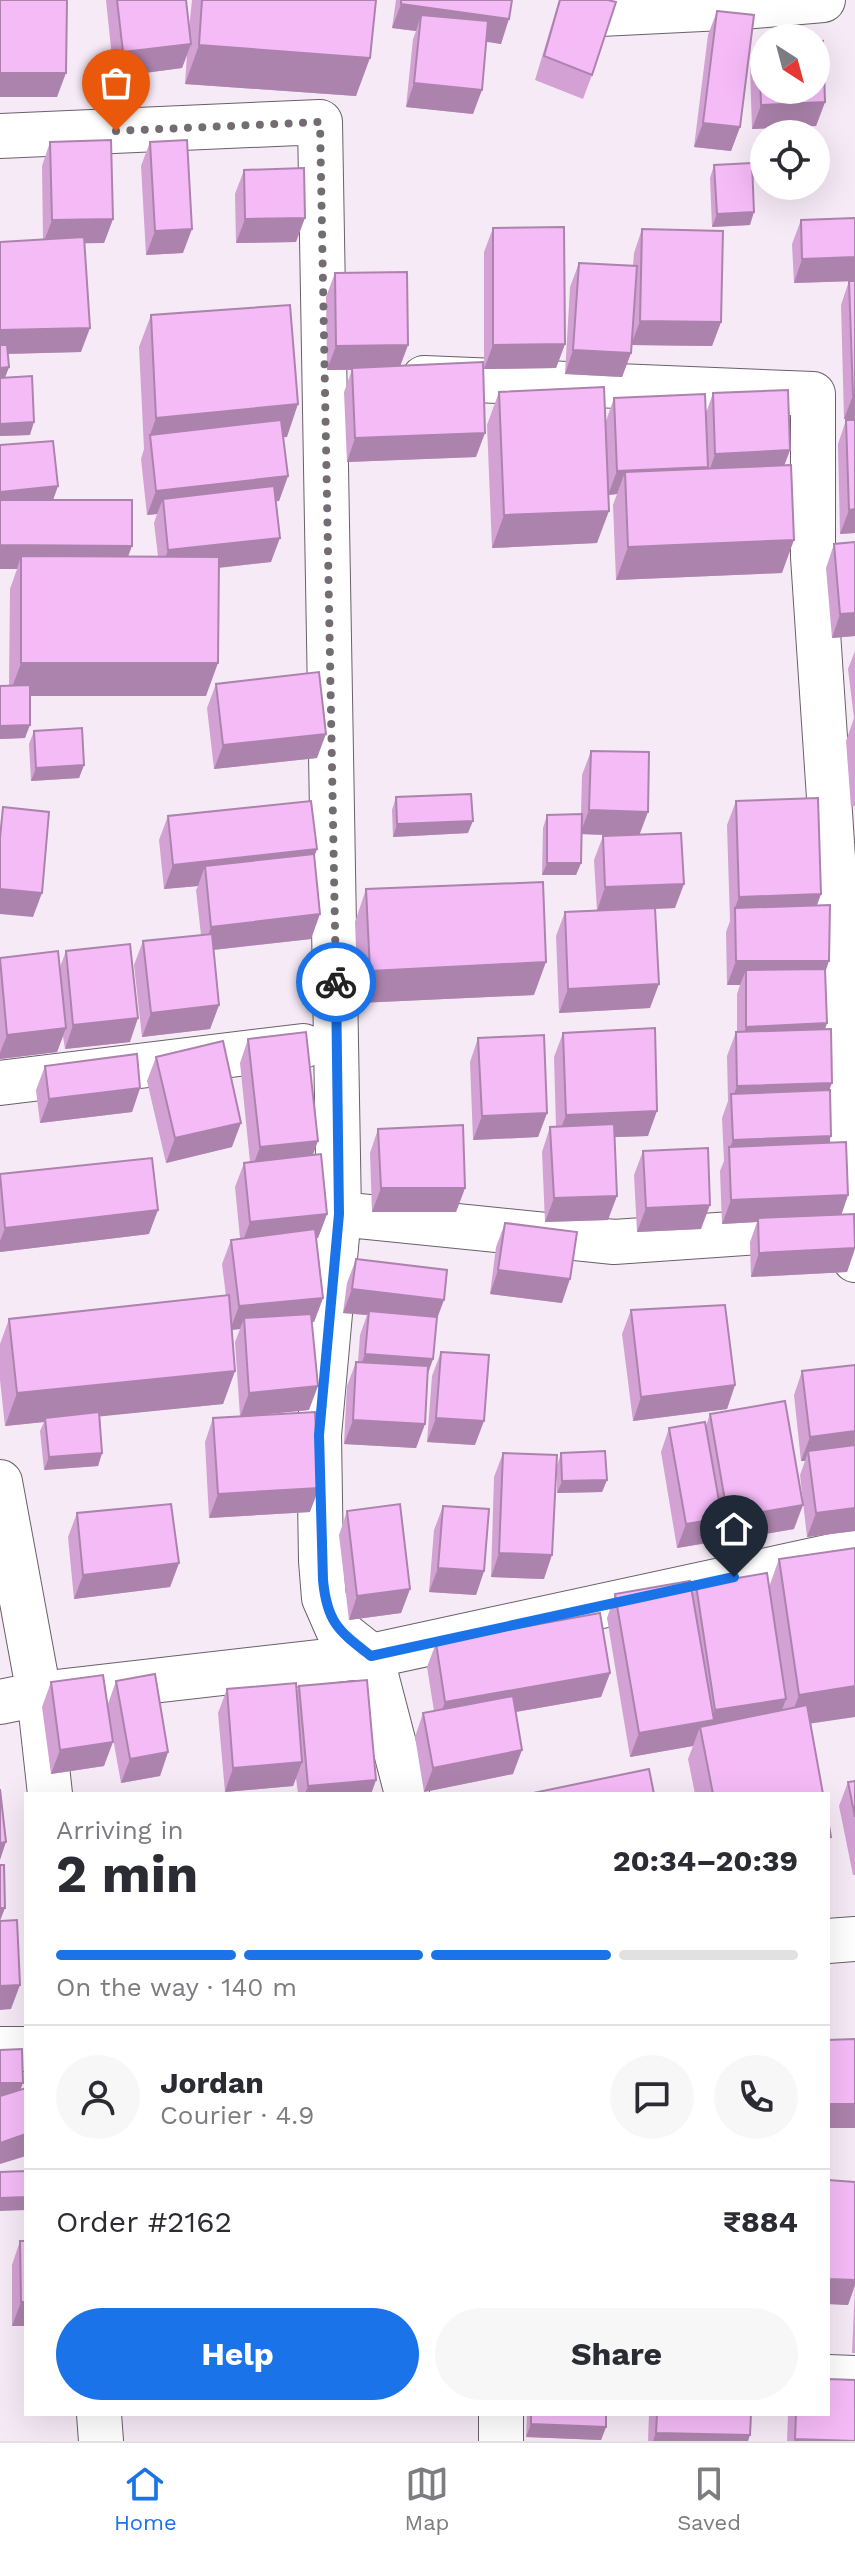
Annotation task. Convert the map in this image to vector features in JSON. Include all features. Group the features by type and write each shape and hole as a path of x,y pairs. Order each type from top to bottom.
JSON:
{"street":[{"path":"601,0 600,14 823,0"},
{"path":"0,136 320,122 358,375 337,1042 339,1214 319,1435 321,1561 324,1598 338,1630 371,1656 406,1792"},
{"path":"358,375 813,394 834,554 855,1189"},
{"path":"0,1083 337,1042"},
{"path":"339,1214 614,1242 847,1226 855,1260"},
{"path":"0,1482 20,1698 49,1792"},
{"path":"20,1698 371,1656 855,1551"},
{"path":"830,1941 855,1939"},
{"path":"0,2049 24,2049"},
{"path":"830,2377 855,2378"},
{"path":"99,2416 101,2441"},
{"path":"501,2416 501,2441"}],"building":[{"path":"0,0 67,0 66,73 0,73"},
{"path":"117,0 186,0 191,44 123,52"},
{"path":"202,0 376,0 370,58 199,45"},
{"path":"401,0 512,0 509,19 401,4"},
{"path":"560,0 616,2 592,75 544,56"},
{"path":"717,11 754,15 753,24 750,24 740,127 703,123"},
{"path":"421,15 488,21 482,90 414,83"},
{"path":"111,140 113,219 52,220 50,142"},
{"path":"187,140 192,229 155,231 150,142"},
{"path":"750,163 750,200 754,200 754,212 717,214 714,165"},
{"path":"304,168 305,218 245,219 244,170"},
{"path":"855,218 855,257 802,259 801,220"},
{"path":"564,227 565,344 493,345 493,228"},
{"path":"642,229 723,231 721,322 640,321"},
{"path":"84,237 90,328 0,330 0,242"},
{"path":"579,263 637,266 631,353 573,350"},
{"path":"407,272 408,345 336,346 335,273"},
{"path":"849,281 855,281 855,395 853,395"},
{"path":"290,305 298,404 156,418 151,315"},
{"path":"0,345 7,345 9,367 0,368"},
{"path":"483,362 485,433 355,438 352,368"},
{"path":"32,376 34,422 0,424 0,378"},
{"path":"604,387 609,511 504,515 499,392"},
{"path":"788,390 790,450 715,454 713,393"},
{"path":"705,394 708,467 617,471 614,398"},
{"path":"281,420 288,476 156,491 150,435"},
{"path":"846,420 855,420 855,509 849,510"},
{"path":"53,441 58,486 0,492 0,445"},
{"path":"791,465 794,540 628,547 625,472"},
{"path":"274,486 280,538 168,550 163,499"},
{"path":"0,500 132,500 132,546 0,545"},
{"path":"855,542 855,613 840,614 834,544"},
{"path":"21,556 219,557 218,663 21,663"},
{"path":"319,672 326,734 223,745 216,684"},
{"path":"30,685 30,725 0,726 0,686"},
{"path":"82,728 84,765 36,768 34,731"},
{"path":"591,751 649,752 648,812 589,810"},
{"path":"471,794 473,821 397,824 396,797"},
{"path":"818,798 821,894 739,897 736,801"},
{"path":"311,801 317,849 173,865 168,816"},
{"path":"3,807 49,812 42,893 0,889"},
{"path":"582,814 581,863 547,863 547,815"},
{"path":"681,833 684,884 605,887 603,836"},
{"path":"314,854 320,914 211,927 205,866"},
{"path":"543,882 546,962 370,971 366,889"},
{"path":"830,905 829,961 736,961 735,908"},
{"path":"655,908 659,984 568,989 565,912"},
{"path":"212,934 219,1005 151,1013 143,941"},
{"path":"130,944 138,1018 73,1025 66,951"},
{"path":"58,951 66,1028 7,1035 0,958"},
{"path":"825,969 827,1023 746,1027 746,970"},
{"path":"655,1028 657,1111 566,1115 563,1033"},
{"path":"831,1029 832,1083 737,1086 736,1032"},
{"path":"306,1032 318,1141 260,1147 248,1039"},
{"path":"544,1035 547,1113 482,1116 478,1038"},
{"path":"223,1041 241,1123 175,1138 156,1057"},
{"path":"137,1054 140,1088 49,1099 45,1066"},
{"path":"830,1090 831,1136 733,1140 731,1094"},
{"path":"614,1124 617,1196 554,1198 550,1127"},
{"path":"463,1125 465,1188 381,1188 378,1129"},
{"path":"846,1142 848,1195 731,1200 729,1147"},
{"path":"708,1148 710,1205 646,1208 643,1151"},
{"path":"321,1154 327,1214 250,1222 244,1163"},
{"path":"152,1158 158,1210 5,1228 0,1174"},
{"path":"854,1214 855,1248 759,1253 758,1218"},
{"path":"505,1223 577,1232 570,1279 498,1270"},
{"path":"315,1229 323,1298 239,1306 231,1240"},
{"path":"356,1259 447,1270 444,1300 352,1289"},
{"path":"229,1295 235,1371 17,1393 9,1319"},
{"path":"725,1305 735,1385 641,1397 631,1310"},
{"path":"369,1311 437,1317 433,1359 365,1354"},
{"path":"311,1314 318,1386 249,1393 244,1318"},
{"path":"441,1352 489,1355 484,1421 436,1418"},
{"path":"356,1362 428,1366 425,1424 353,1420"},
{"path":"855,1365 855,1431 810,1437 802,1371"},
{"path":"785,1401 803,1505 728,1518 710,1414"},
{"path":"99,1412 102,1453 49,1457 45,1418"},
{"path":"315,1412 319,1488 218,1494 213,1418"},
{"path":"705,1422 722,1518 686,1524 669,1428"},
{"path":"855,1445 855,1508 816,1513 808,1451"},
{"path":"605,1451 607,1480 562,1481 561,1453"},
{"path":"503,1453 557,1455 552,1555 499,1553"},
{"path":"171,1504 179,1563 83,1575 77,1513"},
{"path":"400,1504 410,1589 357,1596 347,1511"},
{"path":"443,1506 489,1509 484,1571 438,1568"},
{"path":"855,1548 855,1686 799,1695 779,1559"},
{"path":"767,1573 786,1699 715,1710 696,1585"},
{"path":"690,1581 714,1720 639,1733 615,1594"},
{"path":"600,1613 610,1673 445,1702 436,1643"},
{"path":"155,1674 168,1752 130,1759 116,1681"},
{"path":"103,1675 113,1742 60,1750 51,1682"},
{"path":"367,1680 376,1780 308,1786 299,1686"},
{"path":"296,1683 302,1762 233,1768 227,1689"},
{"path":"513,1696 522,1750 433,1768 423,1713"},
{"path":"807,1705 823,1792 713,1792 700,1727"},
{"path":"649,1769 654,1792 538,1792"},
{"path":"855,1781 855,1817 848,1782"},
{"path":"0,1789 6,1842 0,1843"},
{"path":"0,1865 4,1865 5,1908 0,1908"},
{"path":"17,1920 20,1985 0,1986 0,1921"},
{"path":"855,2039 855,2104 830,2104 830,2040"},
{"path":"22,2049 23,2083 0,2083 0,2050"},
{"path":"24,2089 24,2135 0,2143 0,2096"},
{"path":"24,2171 24,2197 0,2198 0,2172"},
{"path":"830,2180 855,2182 855,2280 830,2279"},
{"path":"20,2241 24,2241 24,2302 21,2302"},
{"path":"830,2379 855,2380 855,2441 795,2439 796,2416 830,2416"},
{"path":"531,2416 606,2416 606,2427 531,2424"},
{"path":"657,2416 751,2416 750,2435 656,2433"}],"way so far":[{"path":"116,131 320,122 336,982"}],"route":[{"path":"336,982 339,1214 319,1435 324,1598 338,1630 371,1656 734,1577"}]}
